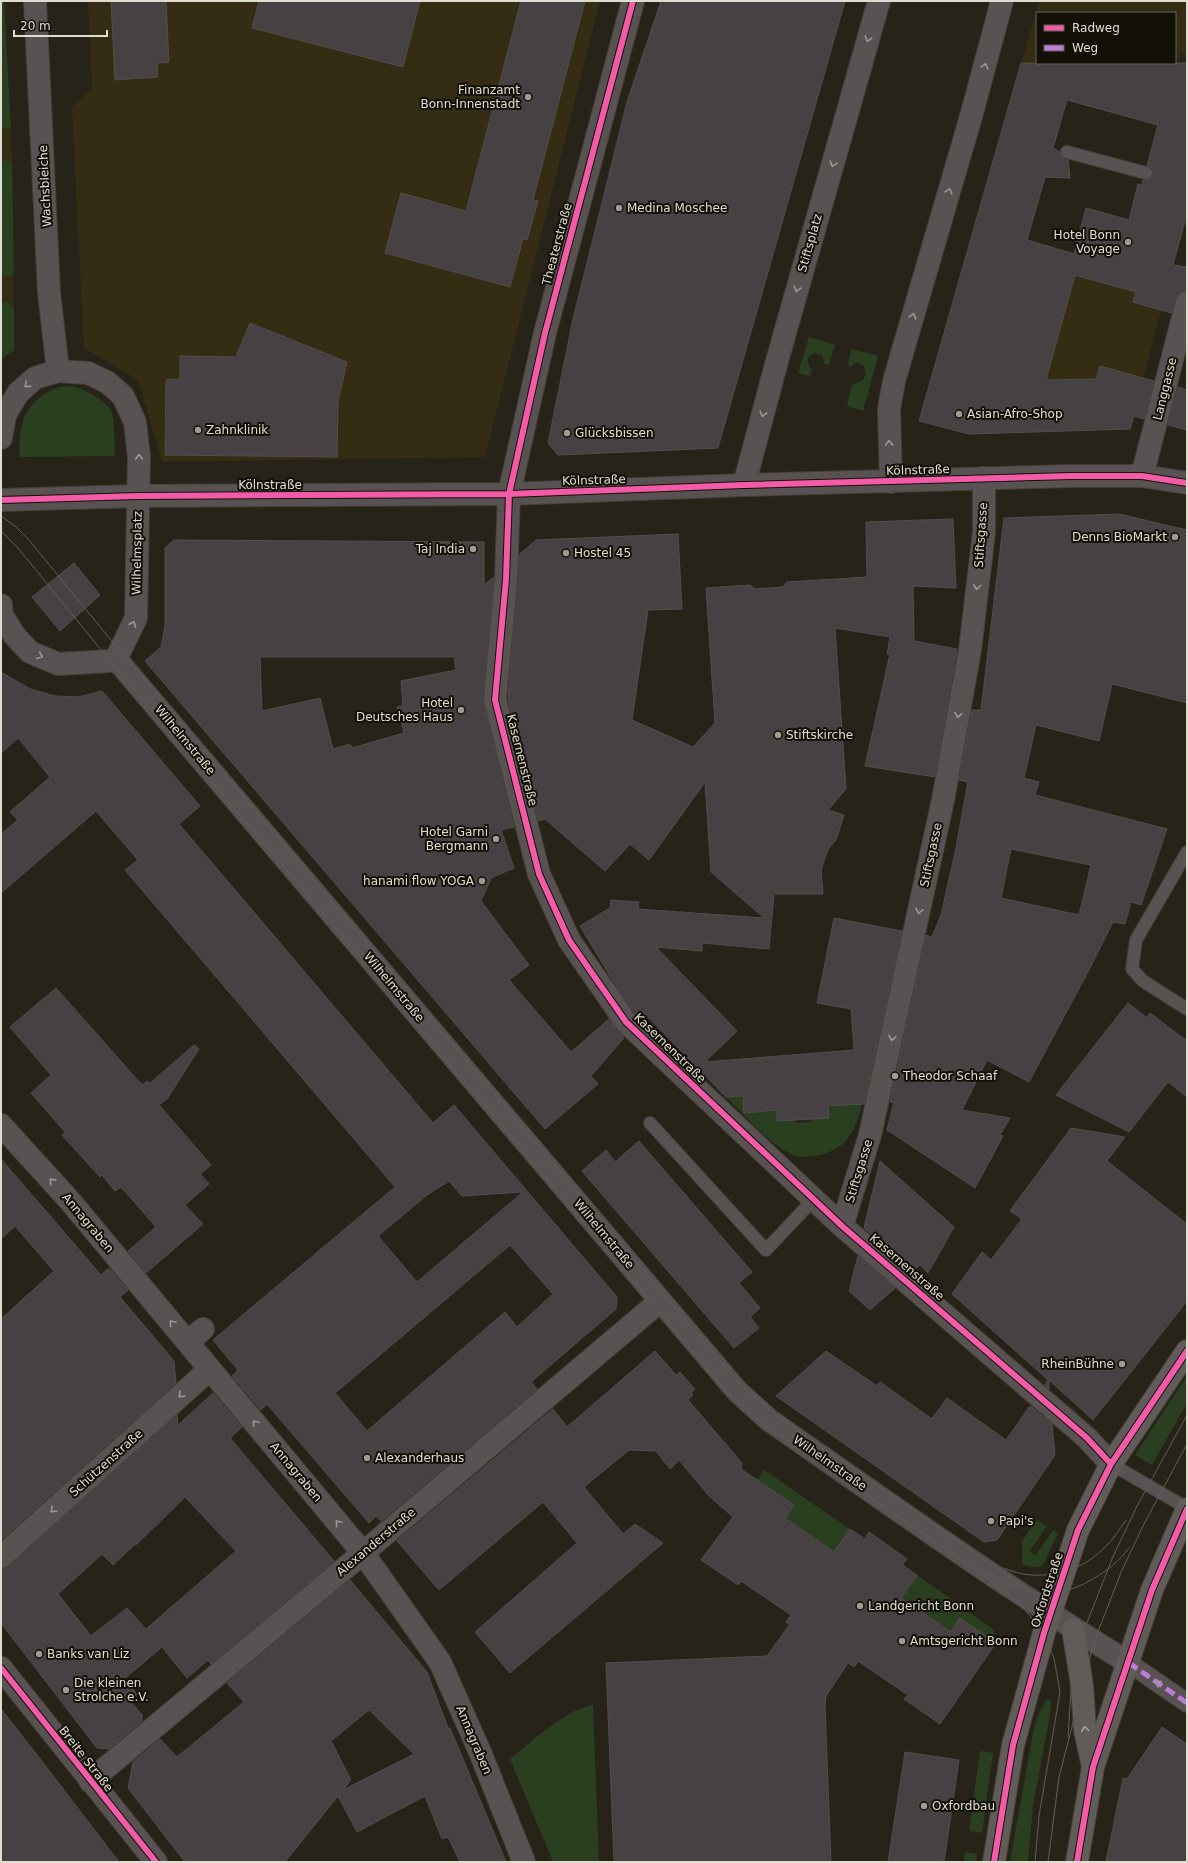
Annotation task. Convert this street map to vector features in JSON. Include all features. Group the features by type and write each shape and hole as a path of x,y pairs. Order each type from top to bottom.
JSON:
{"main road":[{"name":"Oxfordstraße","path":"994,1862 1013,1745 1050,1615 1078,1530 1111,1464 1187,1350"},
{"path":"1078,1862 1093,1767 1129,1663 1152,1590 1187,1508"},
{"path":"1074,1629 1082,1685 1085,1730 1093,1767"}],"street":[{"name":"Wachsbleiche","path":"35,1 49,292 58,371"},
{"name":"Theaterstraße","path":"509,494 545,333 633,1"},
{"name":"Stiftsplatz","path":"744,485 779,353 879,1"},
{"path":"890,482 889,409 894,381 972,113 1002,1"},
{"name":"Langgasse","path":"1142,476 1187,302"},
{"name":"Wilhelmsplatz","path":"1,438 5,415 18,393 35,378 58,371 88,372 107,382 123,396 135,422 139,457 136,618 116,659"},
{"name":"Kölnstraße","path":"1,500 138,496 509,494 984,478 1142,476 1187,483"},
{"name":"Stiftsgasse","path":"842,1226 870,1135 943,800 970,642 984,532 984,478"},
{"name":"Kasernenstraße","path":"509,494 506,579 495,700 539,874 569,940 626,1022 842,1226 1087,1438 1111,1464"},
{"path":"1,605 8,638 30,652 58,664 110,661 116,659"},
{"name":"Wilhelmstraße","path":"116,659 737,1391 769,1420 1050,1615 1129,1663 1187,1703"},
{"name":"Annagraben","path":"1,1125 195,1335 210,1369 363,1553 440,1662 480,1752 524,1862"},
{"name":"Alexanderstraße","path":"90,1781 363,1553 660,1301"},
{"name":"Schützenstraße","path":"1,1557 210,1369"},
{"name":"Breite Straße","path":"1,1668 156,1862"}],"lane":[{"path":"1067,152 1146,173"},
{"path":"1187,852 1136,940 1132,969 1143,981 1187,1008"},
{"path":"650,1123 766,1250 814,1199"},
{"name":"Kasernenstraße","path":"1111,1464 1187,1508"}],"shaded area":[{"path":"1,1 4,1 12,161 14,350 1,360"},
{"path":"88,1 600,1 485,457 162,462 138,380 84,348 72,107 92,87"},
{"path":"1039,1 1187,1 1187,55 1180,53 1179,59 1176,59 1176,12 1036,12 1036,64 1019,72"},
{"path":"1025,239 1169,280 1130,429 969,434 919,421 955,297"}],"green space":[{"path":"1,1 4,1 11,129 1,128"},
{"path":"1,159 12,161 14,275 1,277"},
{"path":"7,302 14,308 14,350 1,360 1,303"},
{"path":"809,337 835,345 829,365 824,364 823,356 814,353 808,358 808,363 812,371 810,376 798,373"},
{"path":"851,349 878,356 863,411 847,406 852,385 863,380 866,374 864,366 857,362 851,366 848,365"},
{"path":"62,386 74,386 97,397 109,407 114,424 115,456 20,457 19,446 22,425 30,407 45,393"},
{"path":"865,1089 856,1124 852,1133 845,1141 837,1148 827,1153 805,1157 790,1154 773,1143 726,1097 743,1096 745,1113 777,1110 777,1121 794,1120 797,1123 810,1122 814,1116 831,1107 860,1104"},
{"path":"1187,1376 1187,1403 1152,1465 1135,1455"},
{"path":"764,1470 850,1529 834,1552 785,1518 794,1504 757,1480"},
{"path":"1037,1520 1047,1526 1030,1551 1035,1556 1053,1530 1058,1533 1043,1565 1036,1567 1022,1564 1022,1541"},
{"path":"917,1575 993,1629 996,1638 993,1641 960,1618 951,1632 901,1598"},
{"path":"1047,1699 1051,1700 1050,1714 1033,1806 1028,1862 1010,1862 1034,1727 1039,1713"},
{"path":"593,1705 599,1862 553,1862 510,1759 549,1727 571,1713"},
{"path":"980,1751 993,1753 982,1833 969,1831"},
{"path":"965,1852 977,1854 976,1862 964,1862"}],"building":[{"path":"111,1 166,1 169,62 157,63 158,77 115,80"},
{"path":"259,1 420,1 403,67 252,28"},
{"name":"Finanzamt Bonn-Innenstadt","path":"521,1 585,1 533,200 538,201 527,240 523,239 510,287 385,253 401,193 466,211"},
{"path":"661,1 845,1 718,448 558,455 548,443 573,319 627,102"},
{"path":"1021,63 1187,63 1187,214 1173,265 1187,267 1187,290 1178,294 1171,313 1133,302 1136,292 1075,275 1046,380 1096,379 1100,366 1154,381 1144,419 1134,416 1130,429 969,434 919,421","holes":["1067,100 1158,125 1147,166 1152,168 1153,175 1148,180 1143,180 1142,185 1138,184 1129,220 1086,208 1074,254 1027,240 1045,177 1070,178 1068,160 1062,158 1060,152 1053,148"]},
{"path":"250,323 347,362 338,402 337,457 165,455 166,380 180,379 180,356 236,357"},
{"path":"1178,387 1187,390 1187,430 1168,425"},
{"path":"1119,514 1187,530 1187,703 1112,684 1099,741 1036,725 1024,778 1039,782 1035,795 1167,829 1141,905 1131,902 1125,924 1113,922 1029,1082 987,1060 962,1110 1010,1118 1000,1135 1003,1136 975,1188 887,1130 894,1102 890,1102 926,935 932,937 941,915 955,853 968,782 959,780 972,710 981,710 1004,518","holes":["1011,849 1091,865 1079,915 1001,898"]},
{"path":"953,519 956,588 913,586 914,641 957,649 935,777 865,766 890,654 887,654 890,637 835,628 846,789 828,810 844,815 836,840 828,849 821,870 823,894 774,894 769,949 702,943 702,951 656,947 737,1031 705,1062 854,1050 851,1009 817,1003 834,918 902,931 864,1104 828,1106 829,1118 777,1121 777,1110 744,1113 743,1096 726,1097 645,1014 641,1019 636,1014 618,989 580,926 610,908 611,900 639,902 638,909 764,918 711,872 705,782 649,860 630,844 605,871 545,819 538,821 508,699 519,555 536,540 678,534 682,609 648,610 632,720 693,747 715,723 706,588 750,585 755,589 783,587 787,582 867,577 866,522"},
{"path":"174,540 484,542 484,585 494,577 483,703 514,827 501,830 514,868 491,878 481,901 529,965 509,980 571,1052 609,1019 624,1038 591,1076 598,1084 545,1129 145,661 161,647 165,626 165,548","holes":["260,657 454,657 456,670 401,681 403,706 397,707 404,733 352,748 350,744 333,749 320,698 262,711"]},
{"path":"74,563 100,595 60,631 32,597"},
{"path":"1,672 30,689 55,696 78,697 102,691 200,806 179,824 433,1123 454,1105 617,1297 616,1309 531,1382 537,1389 381,1521 376,1516 369,1523 267,1404 261,1410 232,1376 238,1370 213,1340 395,1187 125,870 138,860 96,811 1,893 1,834 18,820 10,812 50,777 18,738 1,753","holes":["449,1181 462,1196 523,1192 417,1282 378,1236 427,1195","510,1245 553,1294 517,1327 505,1312 367,1431 335,1393"]},
{"path":"56,988 142,1085 148,1081 149,1084 194,1045 199,1049 167,1099 159,1105 211,1165 200,1174 209,1184 185,1205 203,1224 146,1273 128,1251 156,1227 121,1187 115,1191 102,1175 100,1177 62,1135 65,1132 31,1093 51,1075 10,1027"},
{"path":"1128,1003 1147,1018 1150,1013 1187,1041 1187,1097 1168,1082 1129,1132 1056,1095"},
{"path":"1071,1128 1125,1137 1107,1161 1187,1224 1187,1301 1093,1420 1049,1380 1049,1389 1045,1385 1048,1380 952,1294 982,1252 991,1260 1022,1219 1010,1211"},
{"path":"639,1141 752,1272 739,1283 760,1308 750,1317 759,1328 734,1348 582,1171 606,1150 615,1162"},
{"path":"1,1159 101,1275 109,1268 128,1290 120,1297 174,1361 176,1383 1,1540 1,1319 54,1271 15,1226 1,1239"},
{"path":"880,1161 954,1227 928,1273 920,1265 913,1271 864,1228"},
{"path":"858,1256 895,1288 870,1310 849,1291"},
{"path":"655,1351 676,1375 680,1372 695,1389 691,1393 693,1395 688,1400 742,1463 741,1469 794,1505 785,1518 834,1552 850,1529 865,1539 869,1532 907,1559 902,1565 917,1575 901,1598 951,1632 960,1618 996,1643 940,1724 904,1699 908,1695 858,1661 854,1667 848,1663 826,1696 825,1705 831,1862 614,1862 606,1663 767,1656 790,1624 786,1622 791,1615 741,1581 738,1585 701,1560 733,1517 709,1496 679,1460 670,1469 656,1451 629,1450 584,1487 623,1534 635,1524 663,1543 510,1673 475,1632 577,1543 543,1502 439,1590 397,1541 553,1409 567,1427"},
{"path":"826,1351 877,1386 880,1382 932,1419 947,1398 1006,1440 1030,1406 1052,1424 1055,1455 997,1540 984,1542 776,1396"},
{"path":"213,1393 242,1427 230,1438 334,1561 211,1664 208,1660 187,1678 162,1647 124,1679 137,1694 130,1701 143,1716 141,1718 143,1720 109,1749 97,1748 1,1623 1,1569 9,1566 177,1415 178,1425","holes":["185,1497 236,1551 146,1629 127,1608 91,1636 58,1594 102,1554 113,1565 135,1544 136,1545"]},
{"path":"350,1580 427,1672 448,1728 450,1728 506,1862 460,1862 448,1837 442,1839 425,1796 357,1832 338,1796 285,1862 185,1862 128,1788 133,1762 160,1739 177,1757 244,1702 227,1683","holes":["369,1710 414,1754 343,1790 351,1780 331,1741"]},
{"path":"1,1709 41,1760 119,1862 1,1862"},
{"path":"1162,1727 1187,1744 1187,1862 1106,1862 1123,1778 1127,1779"},
{"name":"Oxfordbau","path":"905,1752 959,1760 944,1862 888,1862"}],"tram line":[{"path":"1,516 15,526 29,540 120,651 738,1382 774,1414 1033,1593 1062,1631 1073,1660 1068,1737"},
{"path":"1,531 18,548 110,661 727,1392 764,1425 975,1569 1020,1604 1044,1633 1054,1658 1060,1692 1039,1816 1035,1862"},
{"path":"1072,1661 1112,1559 1137,1506 1187,1415"},
{"path":"1048,1862 1059,1777 1094,1642 1122,1570 1145,1522 1187,1444"},
{"path":"1004,1568 1016,1573 1030,1575 1056,1574 1070,1570 1093,1558 1112,1539 1126,1520"},
{"path":"1030,1592 1042,1594 1056,1593 1070,1590 1085,1584 1111,1567 1129,1548"},
{"path":"986,1573 1018,1587"}],"marked path":[{"path":"1129,1663 1187,1703"}],"cycle path":[{"path":"633,1 545,333 509,494 506,579 495,700 539,874 569,940 626,1022 842,1226 1087,1438 1111,1464"},
{"path":"1,500 138,496 509,494 744,485 1071,476 1142,476 1187,483"},
{"path":"994,1862 1013,1745 1044,1633 1078,1530 1111,1464 1187,1351"},
{"path":"1077,1862 1093,1767 1152,1590 1187,1509"},
{"path":"1,1668 156,1862"}],"place":[{"name":"Finanzamt Bonn-Innenstadt","path":"528,97"},
{"name":"Medina Moschee","path":"619,208"},
{"name":"Hotel Bonn Voyage","path":"1128,242"},
{"name":"Asian-Afro-Shop","path":"959,414"},
{"name":"Zahnklinik","path":"198,430"},
{"name":"Glücksbissen","path":"567,433"},
{"name":"Denns BioMarkt","path":"1175,537"},
{"name":"Taj India","path":"473,549"},
{"name":"Hostel 45","path":"566,553"},
{"name":"Hotel Deutsches Haus","path":"461,710"},
{"name":"Stiftskirche","path":"778,735"},
{"name":"Hotel Garni Bergmann","path":"496,839"},
{"name":"hanami flow YOGA","path":"482,881"},
{"name":"Theodor Schaaf","path":"895,1076"},
{"name":"RheinBühne","path":"1122,1364"},
{"name":"Alexanderhaus","path":"367,1458"},
{"name":"Papi's","path":"991,1521"},
{"name":"Landgericht Bonn","path":"860,1606"},
{"name":"Amtsgericht Bonn","path":"902,1641"},
{"name":"Banks van Liz","path":"39,1654"},
{"name":"Die kleinen Strolche e.V.","path":"66,1690"},
{"name":"Oxfordbau","path":"924,1806"}]}
